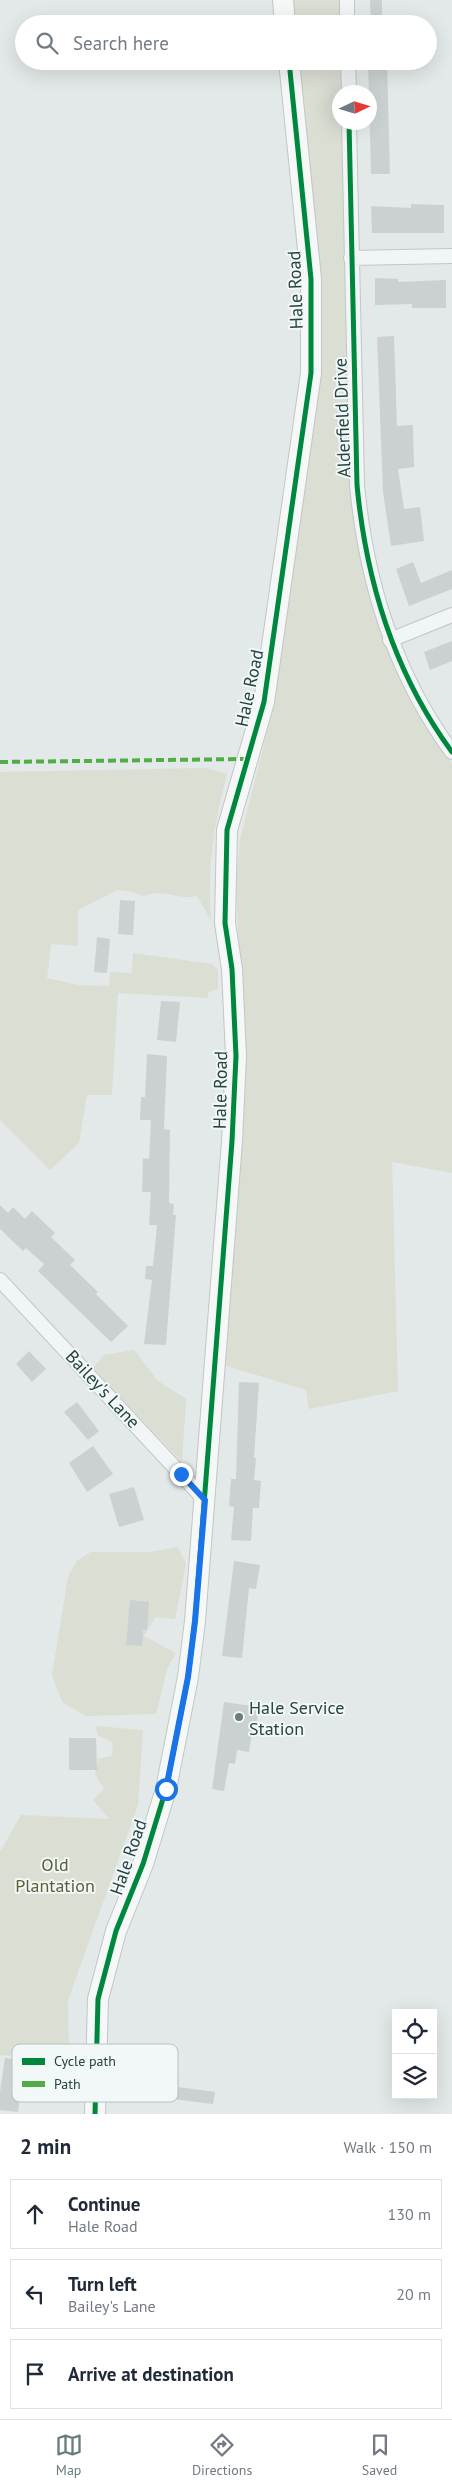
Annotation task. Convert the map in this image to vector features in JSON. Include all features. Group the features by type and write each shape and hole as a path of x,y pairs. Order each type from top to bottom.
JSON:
{"street":[{"path":"283,0 284,15"},
{"path":"347,0 348,15"},
{"name":"Hale Road","path":"97,2044 98,1999 116,1931 143,1864 166,1789 191,1658 232,1150 236,1056 232,969 225,923 227,830 264,702 311,373 311,279 290,70"},
{"path":"348,70 349,85"},
{"name":"Alderfield Drive","path":"349,130 358,485 362,533 390,640 417,698 452,752"},
{"path":"352,258 452,256"},
{"path":"390,640 452,615"},
{"name":"Bailey's Lane","path":"0,1280 205,1500"}],"green space":[{"path":"292,0 339,0 340,15 293,15"},
{"path":"299,70 341,70 341,85 332,85 332,130 342,130 348,342 348,456 357,538 377,618 391,657 408,694 428,730 452,763 452,1173 392,1162 398,1391 309,1409 306,1390 223,1365 244,1069 236,888 240,839 274,705 320,357"},
{"path":"206,768 227,774 218,810 211,865 211,920 197,896 184,897 158,893 144,896 117,890 78,910 78,946 51,944 47,978 78,985 109,986 110,972 132,973 133,953 212,964 218,970 218,989 208,992 208,998 118,993 112,1095 87,1095 79,1143 50,1170 0,1120 0,772"},
{"path":"134,1350 158,1381 186,1399 182,1462 93,1368 104,1355"},
{"path":"178,1547 186,1564 175,1619 155,1617 144,1636 176,1653 167,1669 156,1714 86,1716 62,1702 52,1675 68,1577 77,1561 91,1552 150,1552"},
{"name":"Old Plantation","path":"95,1726 143,1730 138,1805 68,2000 69,2044 12,2044 12,2056 0,2055 0,1852 21,1815 109,1819 93,1800 104,1789 95,1774 98,1759 112,1756 113,1743 98,1735"}],"building":[{"path":"370,0 382,0 382,15 371,15"},
{"path":"368,70 387,70 390,174 371,174 370,130 377,130 377,85 369,85"},
{"path":"411,204 444,205 444,233 372,233 371,206 411,208"},
{"path":"375,278 398,279 398,282 446,280 446,308 412,308 412,304 375,305"},
{"path":"394,336 397,426 413,425 414,467 398,469 404,509 420,507 424,541 391,546 383,492 377,337"},
{"path":"413,562 421,583 452,570 452,589 409,606 396,569"},
{"path":"452,641 452,661 430,670 424,652"},
{"path":"120,900 135,901 133,935 118,934"},
{"path":"97,937 110,939 107,973 94,972"},
{"path":"161,1001 180,1002 176,1042 157,1040"},
{"path":"147,1054 167,1056 164,1129 170,1130 169,1203 174,1204 173,1215 176,1215 166,1345 144,1344 152,1280 145,1279 146,1266 153,1266 157,1225 149,1225 151,1192 142,1192 143,1158 149,1159 151,1120 140,1120 141,1097 145,1097"},
{"path":"0,1205 8,1213 13,1207 25,1219 32,1211 55,1233 51,1237 75,1260 70,1265 98,1292 96,1294 128,1326 111,1342 38,1271 44,1264 26,1248 23,1251 0,1229"},
{"path":"29,1351 46,1369 32,1382 16,1364"},
{"path":"239,1382 259,1383 254,1480 261,1481 259,1508 253,1508 251,1541 231,1540 234,1507 229,1506 231,1479 236,1479"},
{"path":"77,1402 99,1431 88,1440 64,1412"},
{"path":"93,1446 113,1474 87,1492 69,1463"},
{"path":"134,1487 144,1520 119,1527 109,1494"},
{"path":"234,1561 260,1565 256,1589 249,1588 242,1658 222,1656"},
{"path":"130,1600 149,1602 147,1630 143,1630 142,1646 126,1645"},
{"path":"224,1702 259,1707 255,1733 252,1732 249,1752 237,1750 235,1764 229,1763 224,1791 212,1789"},
{"path":"69,1738 96,1738 97,1770 69,1770"},
{"path":"5,2058 12,2059 12,2102 19,2102 18,2112 0,2110 0,2092"},
{"path":"178,2087 215,2092 213,2104 178,2100"}],"marked path":[{"path":"0,762 246,759"}],"cycle path":[{"path":"97,2044 98,1999 116,1931 143,1864 166,1789 188,1677 195,1621 232,1141 236,1056 232,969 225,923 227,830 264,702 311,373 311,279 290,70"},
{"path":"349,130 357,485 361,521 367,556 386,625 414,690 452,752"},
{"path":"95,2102 95,2114"}],"place":[{"name":"Hale Service Station","path":"239,1717"}],"route":[{"path":"166,1789 188,1677 195,1621 205,1500 181,1474"}]}
